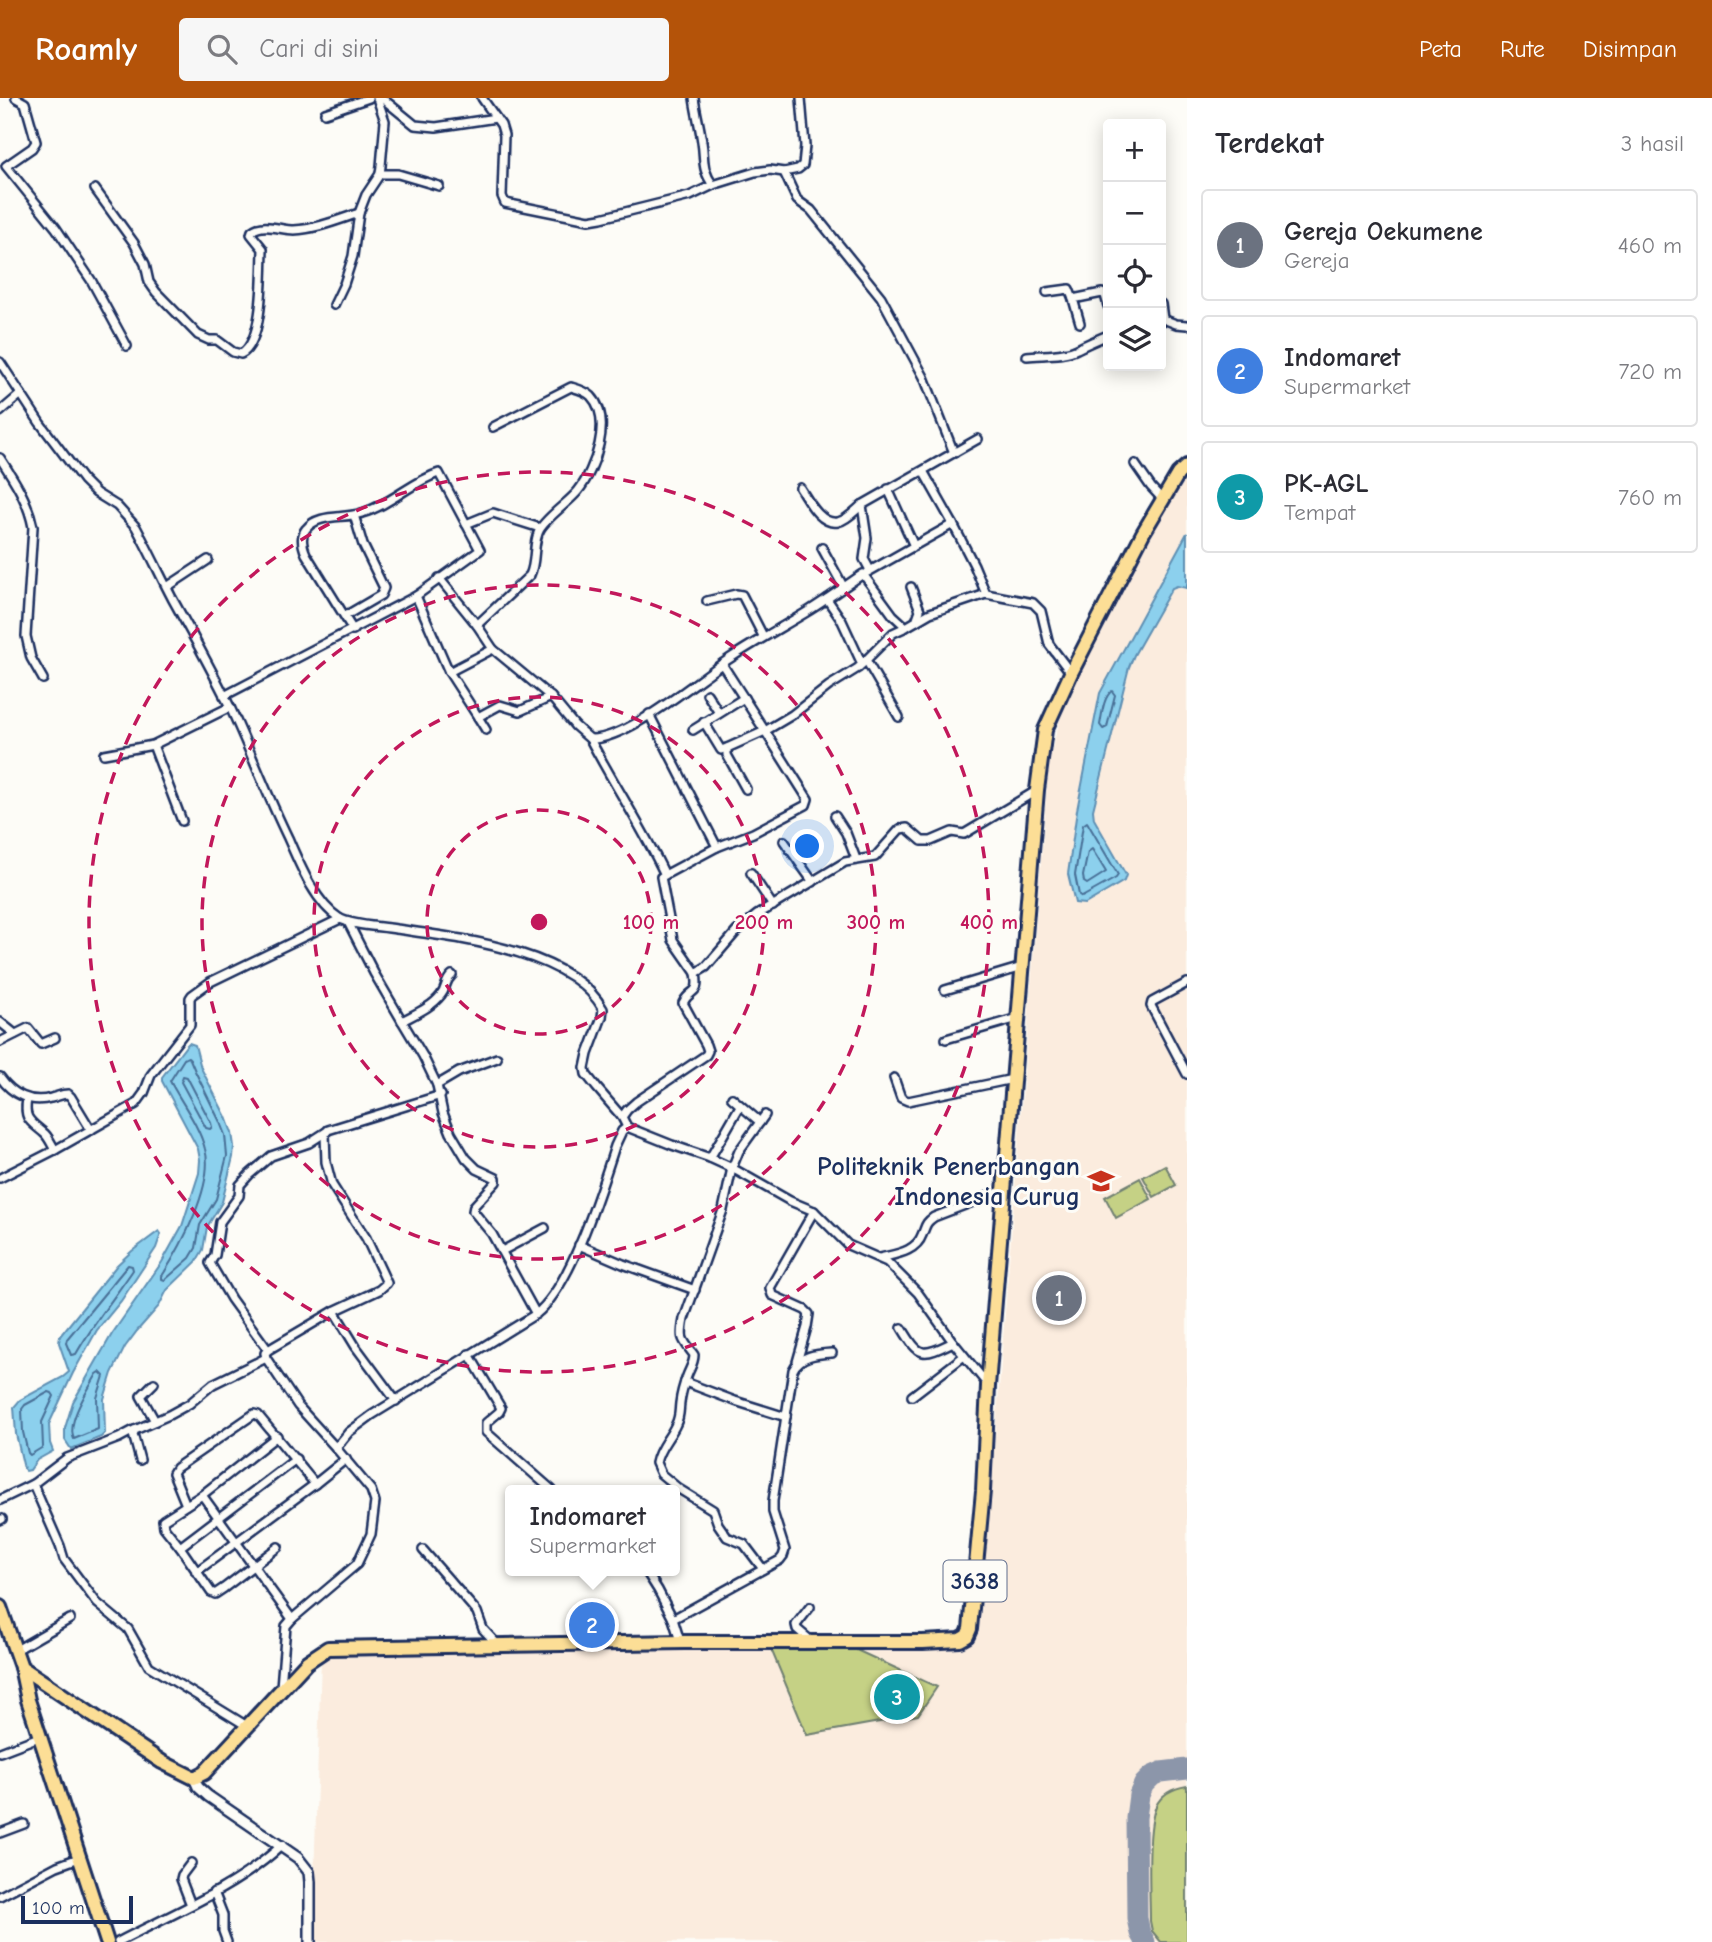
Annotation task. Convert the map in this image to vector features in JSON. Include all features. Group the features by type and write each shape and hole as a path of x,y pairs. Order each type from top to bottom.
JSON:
{"main road":[{"name":"3638","path":"194,1778 204,1773 307,1662 328,1648 960,1640 969,1633 974,1603 988,1386 1043,734 1071,673 1143,533 1178,474 1187,466"},
{"path":"0,1607 21,1667 27,1700 107,1942"},
{"path":"21,1667 162,1762 194,1778"}],"street":[{"path":"16,98 27,108 36,142 33,148 3,168 56,228 91,280 127,346"},
{"path":"326,113 369,98"},
{"path":"380,98 415,125 436,127 496,118"},
{"path":"334,305 353,256 359,213 366,195 380,174 385,129 380,98"},
{"path":"482,98 501,125 504,135 503,200 507,204 589,220 690,196 713,185 755,172 798,169 803,165 805,146 802,98"},
{"path":"694,98 703,164 713,185"},
{"path":"784,172 797,200 811,209 881,298 911,349 954,453"},
{"path":"380,174 398,174 439,186"},
{"path":"96,189 134,243 145,264 149,282 156,292 198,335 217,340 241,355 249,348 260,316 263,249 251,234 252,231 264,226 297,230 313,228 359,213"},
{"path":"1047,292 1069,289 1080,323"},
{"path":"1073,299 1103,294"},
{"path":"1166,322 1187,325"},
{"path":"1027,356 1068,351 1103,337"},
{"path":"0,362 83,480 129,519 148,549 230,707 270,801 320,899 340,919 348,922 488,944 543,960 585,986 603,1009 586,1061 586,1074 622,1117 627,1127 732,1168 814,1211 848,1245 887,1262 918,1293 988,1386"},
{"path":"477,625 530,575 534,567 540,528 579,490 596,459 601,427 592,396 569,387 494,427"},
{"path":"0,412 20,394"},
{"path":"800,488 819,515 832,522 844,519 888,489 978,439"},
{"path":"0,458 23,495 33,527 26,636 31,658 43,679"},
{"path":"1135,464 1163,500"},
{"path":"923,471 953,524 986,594"},
{"path":"224,696 354,630 416,596 480,550 440,474 437,473 379,507 354,515 321,520 303,532 306,554 354,630"},
{"path":"888,489 914,546"},
{"path":"863,505 867,530 864,559 867,572 893,615 906,627"},
{"path":"466,524 494,513 540,528"},
{"path":"345,616 381,595 384,588 363,545 354,515"},
{"path":"590,739 608,738 622,731 763,636 827,599 843,586 953,524"},
{"path":"822,548 843,586"},
{"path":"167,587 208,560"},
{"path":"439,578 493,649 551,697 575,726 590,739 644,832 665,875"},
{"path":"911,587 920,610 915,622"},
{"path":"707,601 736,594 743,595 763,636"},
{"path":"705,722 721,750 765,731 792,715 864,662 893,633 930,613 986,594 1038,606 1044,621 1046,638 1071,673"},
{"path":"416,596 449,672 486,730"},
{"path":"827,599 899,717"},
{"path":"449,672 493,649"},
{"path":"622,1117 636,1102 706,1055 708,1051 683,1003 698,984 696,974 673,940 661,877 800,809 808,802 722,664"},
{"path":"707,694 719,713"},
{"path":"478,717 500,705 518,712 551,697"},
{"path":"693,730 744,698"},
{"path":"104,754 153,745 230,707"},
{"path":"649,714 718,847"},
{"path":"153,745 182,821"},
{"path":"727,748 727,755 746,789"},
{"path":"696,974 737,931 757,915 845,862 875,858 903,828 922,841 931,841 952,832 964,834 1037,790"},
{"path":"835,816 852,846 856,859"},
{"path":"784,841 813,882"},
{"path":"751,873 773,906"},
{"path":"0,1178 91,1130 140,1100 150,1075 190,1025 192,995 210,982 340,919"},
{"path":"348,922 437,1084 451,1133 477,1169 494,1176 496,1180 474,1206 473,1211 492,1234 536,1314"},
{"path":"945,990 1022,967"},
{"path":"402,1021 441,996 445,982 452,975"},
{"path":"1187,983 1152,1002 1151,1006 1187,1074"},
{"path":"946,1040 1018,1018"},
{"path":"0,1022 15,1034"},
{"path":"0,1042 28,1028 41,1044 55,1038"},
{"path":"437,1084 459,1072 498,1058"},
{"path":"0,1077 27,1099 37,1100 68,1094 91,1130"},
{"path":"894,1078 901,1098 905,1101 1013,1079"},
{"path":"281,1688 286,1629 292,1619 357,1564 371,1534 374,1497 346,1459 298,1406 231,1299 211,1263 215,1255 220,1222 239,1196 240,1185 271,1156 309,1143 326,1132 441,1096"},
{"path":"674,1485 661,1474 656,1466 656,1459 662,1444 678,1420 685,1382 695,1358 681,1334 684,1319 723,1210 732,1168 739,1151 763,1119 740,1106 732,1098"},
{"path":"27,1099 29,1121 45,1134 55,1150"},
{"path":"710,1158 740,1106"},
{"path":"336,1448 349,1432 372,1415 548,1304 579,1245 615,1146 627,1127"},
{"path":"0,1500 33,1484 67,1458 119,1438 189,1404 212,1384 267,1354 334,1311 379,1290 387,1283 366,1238 332,1185 326,1162 326,1132"},
{"path":"879,1258 911,1249 922,1236 925,1224 934,1217 1005,1189"},
{"path":"673,1619 783,1556 785,1549 773,1512 773,1501 792,1378 809,1314 772,1294 770,1288 814,1211"},
{"path":"502,1251 545,1228"},
{"path":"579,1245 695,1290"},
{"path":"334,1311 356,1347 396,1401"},
{"path":"902,1328 912,1344 923,1353 930,1353 953,1342"},
{"path":"797,1362 816,1354 832,1353"},
{"path":"469,1354 500,1405 499,1412 485,1426 486,1432 546,1485"},
{"path":"912,1396 964,1356"},
{"path":"685,1382 786,1417"},
{"path":"154,1383 141,1396 155,1421"},
{"path":"186,1505 173,1473 180,1465 254,1413 277,1436 316,1484"},
{"path":"135,1430 133,1434 140,1460"},
{"path":"277,1436 202,1494 165,1518 162,1524 215,1594 278,1547"},
{"path":"180,1547 296,1459"},
{"path":"196,1572 346,1459"},
{"path":"33,1484 64,1559 97,1603 128,1629 149,1666 247,1726"},
{"path":"680,1490 713,1510 727,1537 744,1544 763,1569"},
{"path":"202,1494 292,1619"},
{"path":"424,1550 471,1605 480,1618 483,1629 497,1644"},
{"path":"649,1576 673,1619 679,1638 684,1642"},
{"path":"810,1607 796,1625 813,1643"},
{"path":"14,1647 18,1649 29,1644 70,1619"},
{"path":"0,1752 39,1737"},
{"path":"194,1778 198,1787 208,1796 298,1858 309,1872 310,1939 300,1942"},
{"path":"0,1833 24,1824"},
{"path":"118,1942 214,1892 264,1862 282,1846"},
{"path":"0,1896 57,1866 79,1858"},
{"path":"191,1863 181,1879 191,1905"},
{"path":"214,1892 223,1915 223,1931 227,1942"}],"shaded area":[{"path":"1187,475 1187,1942 312,1942 321,1658 335,1649 960,1646 975,1635 982,1602 1049,759 1068,691 1180,479"}],"green space":[{"path":"1165,1165 1176,1185 1154,1197 1143,1177"},
{"path":"1140,1178 1151,1199 1116,1218 1105,1197"},
{"path":"852,1648 937,1687 918,1715 807,1735 771,1649"},
{"path":"1187,1786 1187,1942 1161,1942 1152,1931 1150,1921 1149,1862 1153,1817 1156,1806 1165,1794"}],"water":[{"path":"1187,533 1187,588 1172,588 1134,655 1093,810 1094,819 1126,875 1124,881 1085,904 1075,903 1068,874 1077,810 1100,693"},
{"path":"189,1043 195,1045 201,1068 232,1133 233,1157 222,1202 207,1227 203,1250 196,1262 167,1290 159,1306 125,1347 112,1373 104,1399 105,1433 71,1449 65,1440 65,1428 73,1402 112,1334 162,1262 182,1226 199,1173 198,1149 162,1081 162,1077"},
{"path":"159,1231 161,1234 156,1248 121,1301 97,1330 73,1373 49,1424 53,1451 37,1460 30,1470 26,1471 16,1434 14,1407 20,1400 69,1372 59,1343 60,1336 117,1265"}],"taxiway":[{"path":"1145,1942 1137,1918 1136,1818 1139,1795 1152,1776 1161,1772 1187,1769"}],"place":[{"name":"Politeknik Penerbangan Indonesia Curug","path":"1101,1181"},
{"name":"Gereja Oekumene","path":"1059,1298"},
{"name":"Indomaret","path":"592,1625"},
{"name":"PK-AGL","path":"897,1697"}]}
